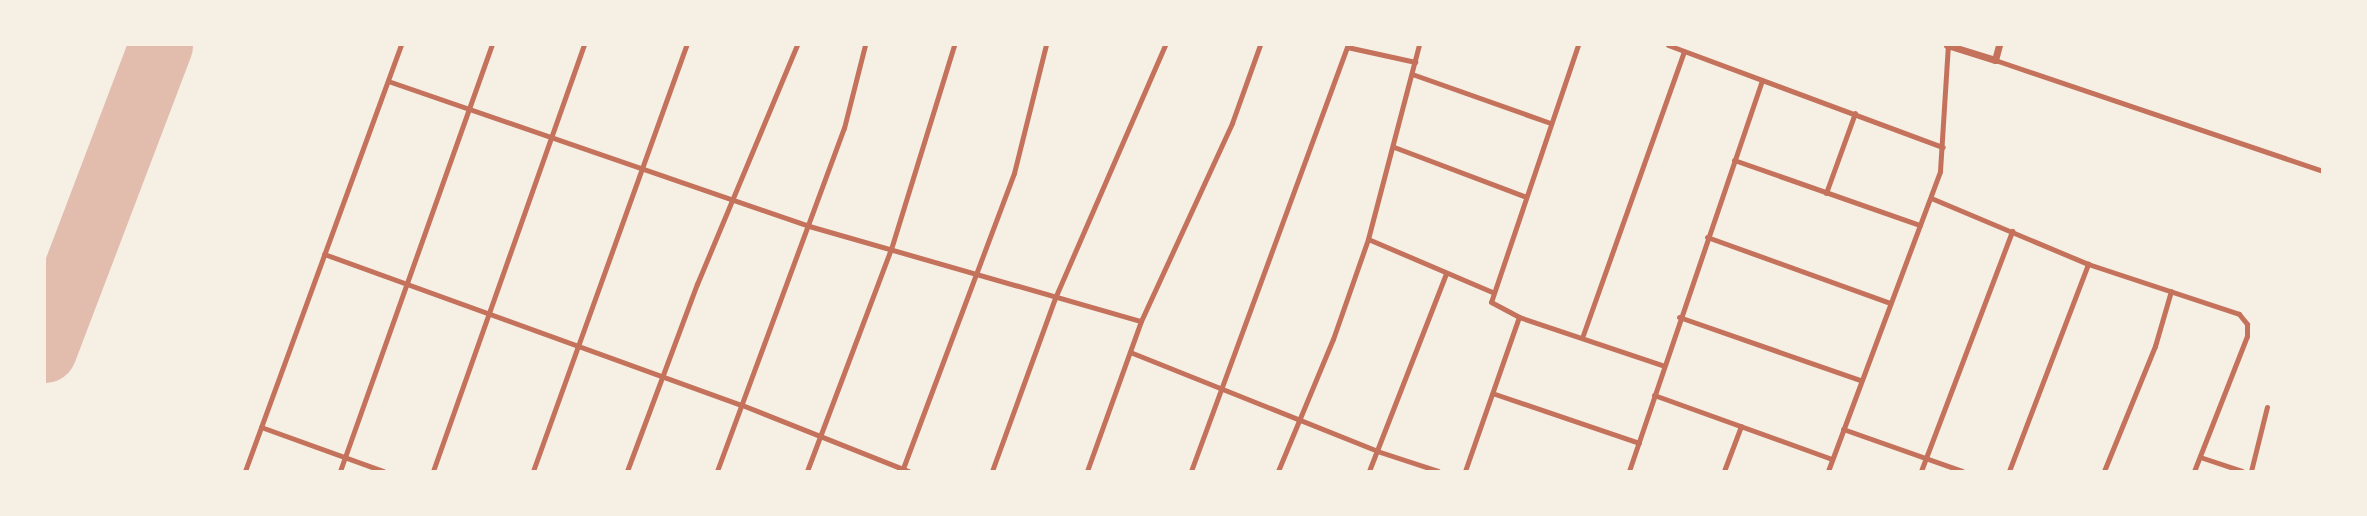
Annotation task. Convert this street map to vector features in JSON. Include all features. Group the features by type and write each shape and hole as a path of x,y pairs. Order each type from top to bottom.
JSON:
{"street":[{"path":"245,471 401,45"},
{"path":"340,471 408,287 492,45"},
{"path":"433,471 584,45"},
{"path":"533,471 686,45"},
{"path":"627,471 661,376 797,45"},
{"path":"717,471 844,128 865,45"},
{"path":"807,471 891,249 954,45"},
{"path":"324,254 408,287 488,313 578,348 742,405 904,470 974,271 1014,173 1046,45"},
{"path":"992,471 1055,298 1165,45"},
{"path":"1087,471 1141,321 1232,123 1260,45"},
{"path":"1278,471 1368,239 1419,45"},
{"path":"1578,45 1492,292 1494,307 1519,317 1583,335 1662,365"},
{"path":"1668,45 1943,147"},
{"path":"1828,471 1860,380 1931,198 1943,147 1947,45 2322,171"},
{"path":"1995,60 1999,45"},
{"path":"1191,471 1347,46 1415,62"},
{"path":"1583,335 1684,51"},
{"path":"1412,74 1550,123"},
{"path":"1629,471 1662,365 1762,80"},
{"path":"388,81 551,140 809,226 974,271 1055,298 1141,321"},
{"path":"1826,193 1856,113"},
{"path":"1394,147 1524,196"},
{"path":"1734,160 1920,225"},
{"path":"1931,198 2088,264 2239,314 2247,324 2247,336 2194,471"},
{"path":"1921,471 2012,231"},
{"path":"1707,237 1890,303"},
{"path":"1368,239 1492,292"},
{"path":"2009,471 2088,264"},
{"path":"1369,471 1446,273"},
{"path":"2104,471 2155,346 2171,291"},
{"path":"1465,471 1495,394 1519,317"},
{"path":"1679,317 1860,380"},
{"path":"1130,352 1377,451 1438,471"},
{"path":"1495,394 1639,443"},
{"path":"1654,395 1832,459"},
{"path":"2251,471 2267,407"},
{"path":"1724,471 1741,426"},
{"path":"261,427 382,471"},
{"path":"1843,429 1962,471"},
{"path":"2200,457 2242,471"}],"taxiway":[{"path":"45,333 57,319"}],"runway":[{"path":"45,351 161,45"}]}
